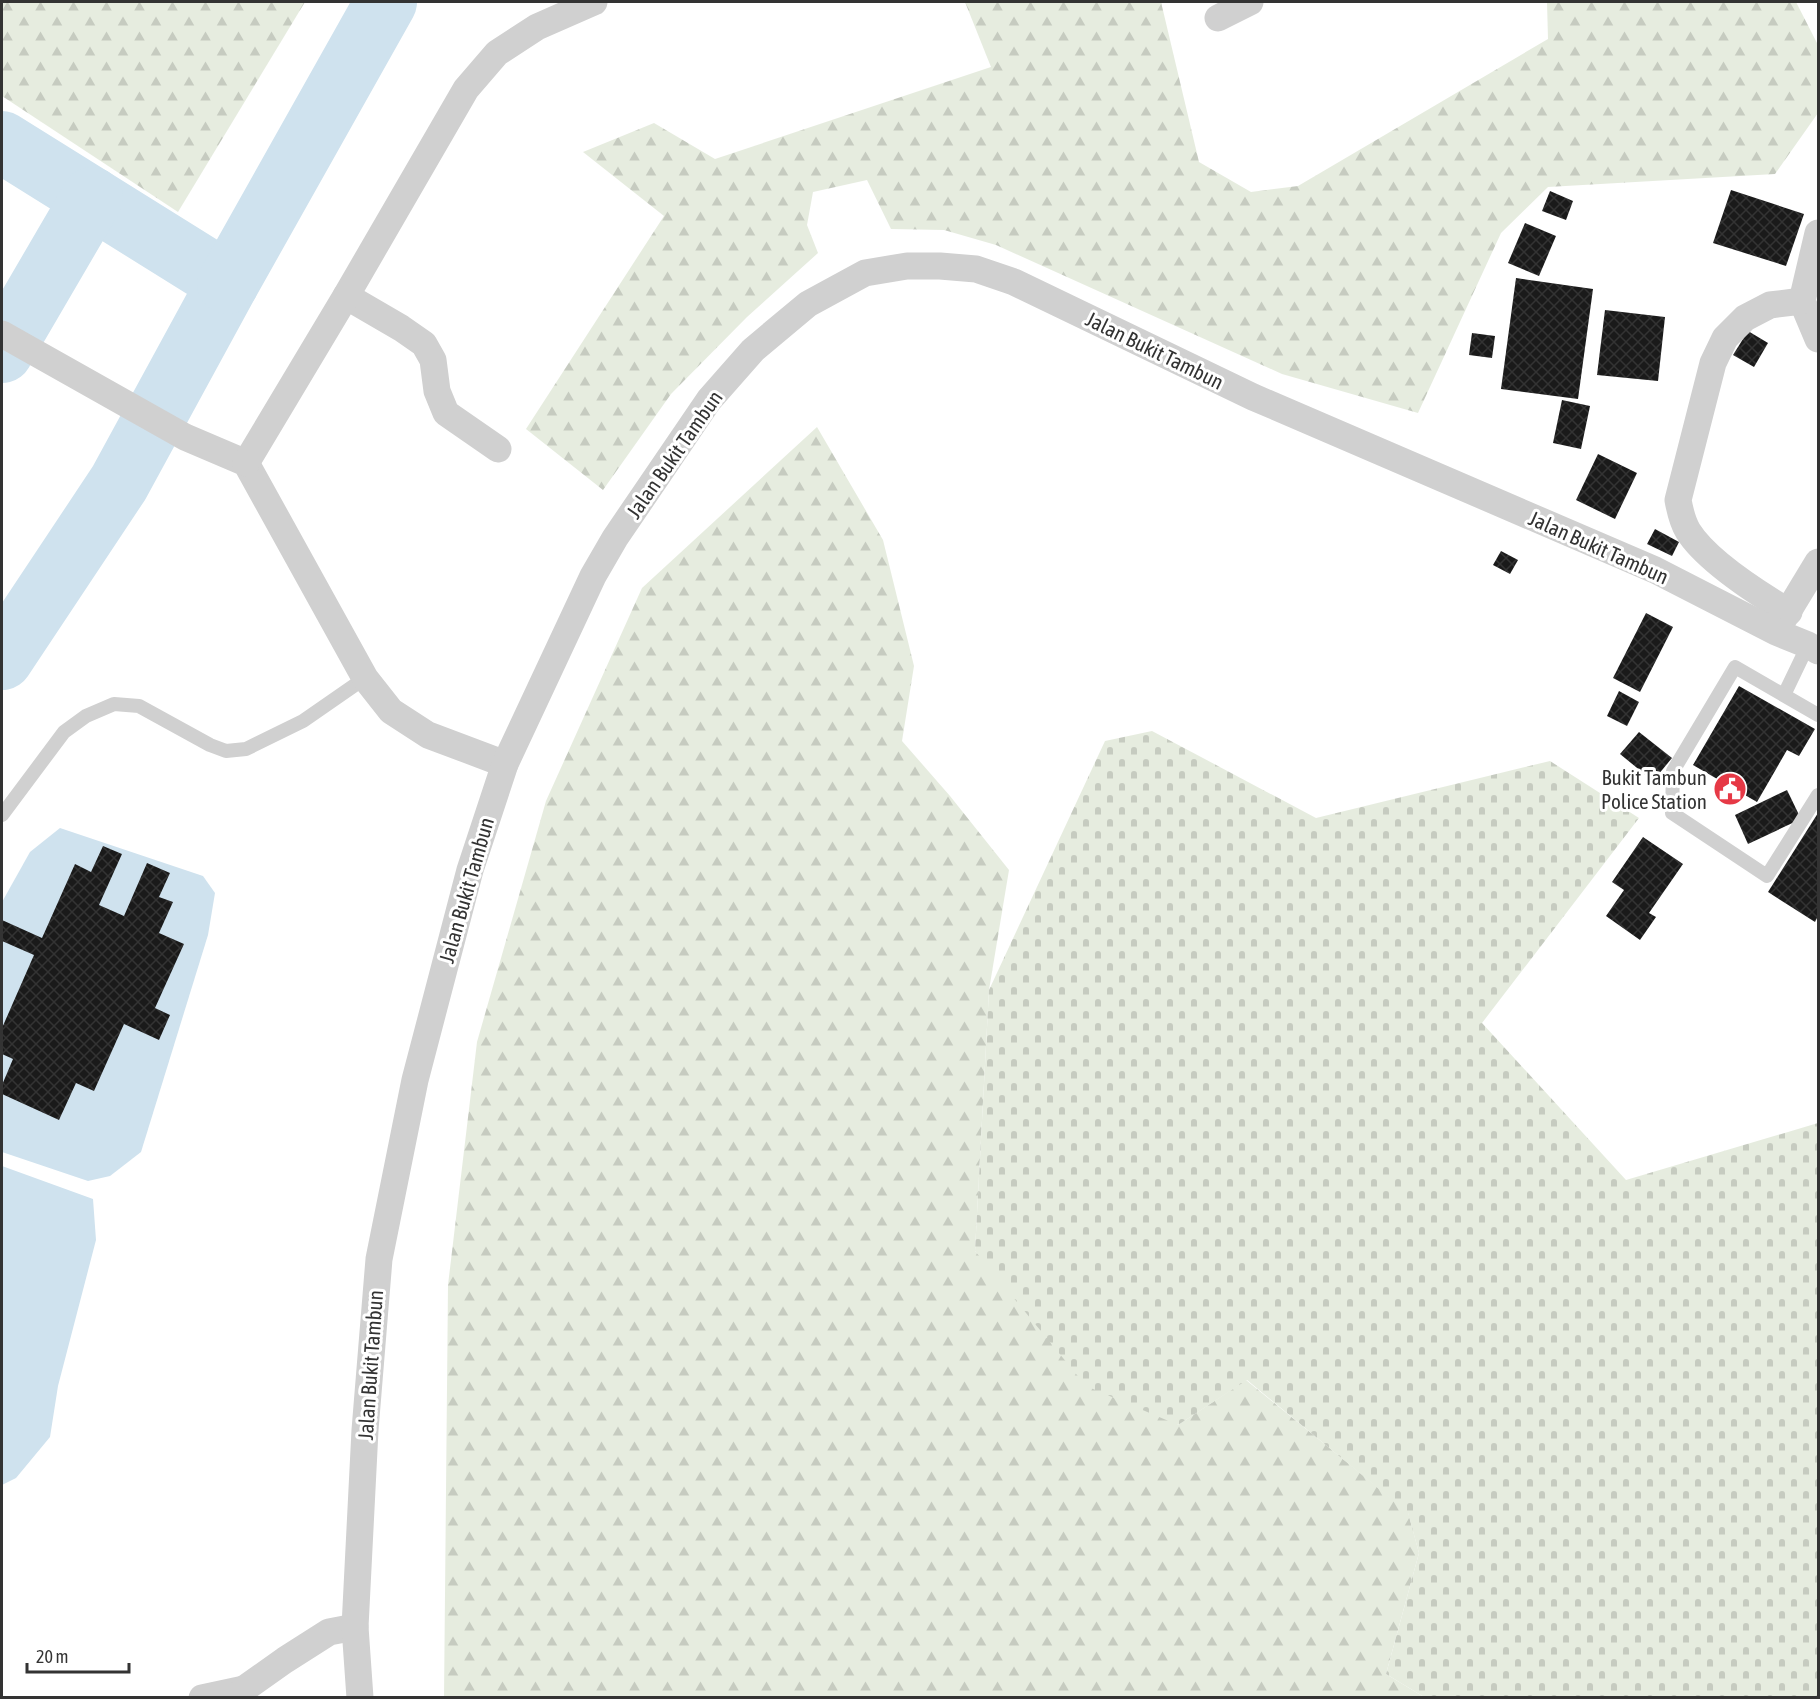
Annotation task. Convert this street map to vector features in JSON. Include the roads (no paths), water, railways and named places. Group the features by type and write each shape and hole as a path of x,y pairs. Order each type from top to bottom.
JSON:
{"street":[{"path":"246,463 466,89 497,53 537,27 594,2"},
{"path":"1218,18 1250,2"},
{"path":"1818,233 1802,301 1818,339"},
{"name":"Jalan Bukit Tambun","path":"360,1698 355,1627 365,1430 379,1259 415,1080 470,870 505,764 593,576 615,538 709,400 753,350 808,304 865,273 907,266 976,268 1014,282 1253,397 1655,570 1782,622 1813,648"},
{"path":"346,296 424,344 432,360 437,391 447,413 498,449"},
{"path":"1802,301 1770,305 1745,318 1725,338 1713,363 1678,500 1681,516 1689,532 1708,553 1754,591 1782,622 1818,562"},
{"path":"2,334 185,437 246,463 365,678 391,711 428,735 505,764"},
{"path":"202,1698 244,1693 285,1660 329,1632 355,1627"}],"lane":[{"path":"1784,695 1813,648"},
{"path":"1818,715 1735,667 1673,771 1672,813 1767,876 1818,795"},
{"path":"2,815 64,732 86,716 114,705 139,706 210,745 226,751 246,749 303,721 365,678"}],"water":[{"path":"60,828 203,876 215,893 208,935 141,1152 110,1176 88,1181 2,1152 2,902 30,852"},
{"path":"2,1166 93,1199 96,1240 58,1386 50,1437 16,1478 2,1485"}],"waterway":[{"path":"228,283 386,2"},
{"path":"2,142 228,283 119,483 2,659"},
{"path":"2,352 92,198"}],"place":[{"name":"Bukit Tambun Police Station","path":"1730,789"}]}
